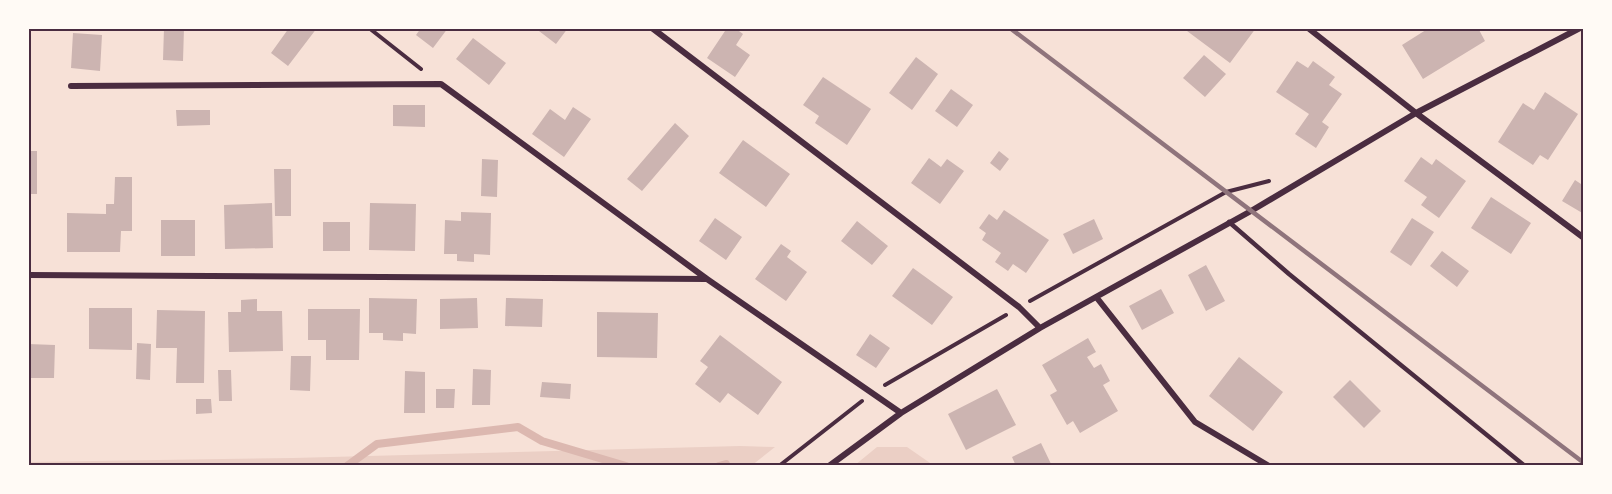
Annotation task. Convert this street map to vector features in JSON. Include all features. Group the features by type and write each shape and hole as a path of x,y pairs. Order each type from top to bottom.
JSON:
{"street":[{"path":"652,28 1019,307 1040,328"},
{"path":"1308,28 1416,113 1584,238"},
{"path":"829,465 901,413 1040,328 1251,211 1416,113 1580,28"},
{"path":"71,86 441,84 707,279 901,413"},
{"path":"28,275 707,279"},
{"path":"1097,298 1195,422 1269,465"}],"lane":[{"path":"1229,222 1333,310 1525,465"}],"path":[{"path":"369,28 441,84"},
{"path":"780,465 872,393 1019,307 1226,192 1278,179"}],"shaded area":[{"path":"775,447 751,466 28,465 29,462 293,458"},
{"path":"877,447 907,447 933,465 855,465"}],"building":[{"path":"164,28 184,28 183,61 163,60"},
{"path":"289,28 317,28 288,66 271,53"},
{"path":"421,28 448,28 433,48 416,35"},
{"path":"540,28 568,28 556,44 539,31"},
{"path":"727,28 735,28 743,34 736,45 750,55 735,77 707,58"},
{"path":"1183,28 1256,28 1230,63"},
{"path":"1429,28 1478,28 1485,41 1423,79 1402,45"},
{"path":"73,33 102,35 100,71 71,68"},
{"path":"473,38 506,63 489,85 456,59"},
{"path":"1204,55 1226,74 1205,97 1183,78"},
{"path":"916,57 938,74 912,110 889,93"},
{"path":"1297,61 1308,68 1313,61 1335,77 1329,85 1342,94 1322,122 1329,127 1316,148 1295,134 1309,114 1276,92"},
{"path":"823,77 871,109 847,145 815,123 819,116 803,105"},
{"path":"951,89 973,105 957,127 935,111"},
{"path":"1545,92 1578,114 1548,160 1540,155 1533,165 1498,142 1523,103 1534,110"},
{"path":"393,105 425,105 425,127 393,126"},
{"path":"573,107 591,119 564,157 532,134 550,109 565,120"},
{"path":"176,110 210,110 210,125 177,126"},
{"path":"675,123 689,136 642,191 627,179"},
{"path":"743,140 790,174 766,207 719,173"},
{"path":"28,151 37,151 37,194 28,194"},
{"path":"999,151 1009,159 1000,171 990,163"},
{"path":"1421,157 1432,165 1436,159 1466,181 1439,218 1421,205 1427,197 1404,181"},
{"path":"929,158 941,167 947,159 964,171 940,204 911,183"},
{"path":"482,159 498,160 497,197 481,196"},
{"path":"274,169 291,169 291,216 275,216"},
{"path":"115,177 132,177 132,231 121,231 120,252 67,252 67,213 106,214 106,204 114,204"},
{"path":"1575,180 1584,186 1584,214 1562,201"},
{"path":"1491,197 1531,223 1511,254 1471,228"},
{"path":"272,203 273,248 225,249 224,205"},
{"path":"370,203 416,204 415,251 369,250"},
{"path":"1004,210 1049,240 1026,273 1013,264 1008,271 995,262 1001,253 982,240 986,233 979,228 989,214 997,220"},
{"path":"461,212 491,213 490,255 474,254 474,262 457,261 457,254 444,254 445,220 461,221"},
{"path":"715,218 742,237 726,260 699,241"},
{"path":"1412,218 1434,232 1411,266 1390,252"},
{"path":"1094,219 1103,239 1073,254 1063,234"},
{"path":"161,220 195,220 195,256 161,256"},
{"path":"857,221 888,246 872,265 841,241"},
{"path":"323,222 350,222 350,251 323,251"},
{"path":"781,244 791,251 787,257 807,272 786,301 755,279"},
{"path":"1442,251 1469,271 1457,287 1430,266"},
{"path":"1206,265 1225,301 1206,311 1188,275"},
{"path":"913,268 953,297 932,325 892,296"},
{"path":"1161,289 1174,313 1142,330 1129,306"},
{"path":"369,298 417,299 416,334 403,333 403,341 383,340 383,333 369,333"},
{"path":"477,298 478,328 440,329 440,299"},
{"path":"506,298 543,299 542,327 505,326"},
{"path":"257,299 257,311 282,311 283,351 229,352 228,312 241,312 241,300"},
{"path":"89,308 132,308 132,350 89,349"},
{"path":"308,309 360,309 359,360 326,360 326,340 308,340"},
{"path":"157,310 205,311 204,383 176,383 177,348 156,348"},
{"path":"597,312 658,313 657,358 597,357"},
{"path":"870,334 890,348 876,368 856,355"},
{"path":"720,335 782,382 758,415 728,393 720,403 695,384 708,367 700,361"},
{"path":"1088,338 1096,352 1087,357 1094,368 1101,364 1110,381 1103,385 1118,411 1080,433 1073,421 1067,425 1050,395 1057,391 1042,365"},
{"path":"137,343 151,344 150,380 136,379"},
{"path":"28,344 55,345 54,378 28,378"},
{"path":"291,356 311,356 310,391 290,390"},
{"path":"1239,357 1283,392 1253,431 1209,396"},
{"path":"473,369 491,370 490,405 472,405"},
{"path":"218,370 231,370 232,401 219,401"},
{"path":"405,371 425,372 425,413 404,413"},
{"path":"1350,380 1381,411 1364,428 1333,397"},
{"path":"542,382 571,384 570,399 540,397"},
{"path":"436,389 455,389 454,408 436,408"},
{"path":"997,389 1016,425 966,450 948,414"},
{"path":"196,399 211,399 212,413 196,414"},
{"path":"1041,443 1052,466 1016,466 1012,457"}],"waterway":[{"path":"347,466 377,444 518,427 542,441 626,466"},
{"path":"719,466 726,464"}],"railway":[{"path":"1010,28 1584,463"}]}
